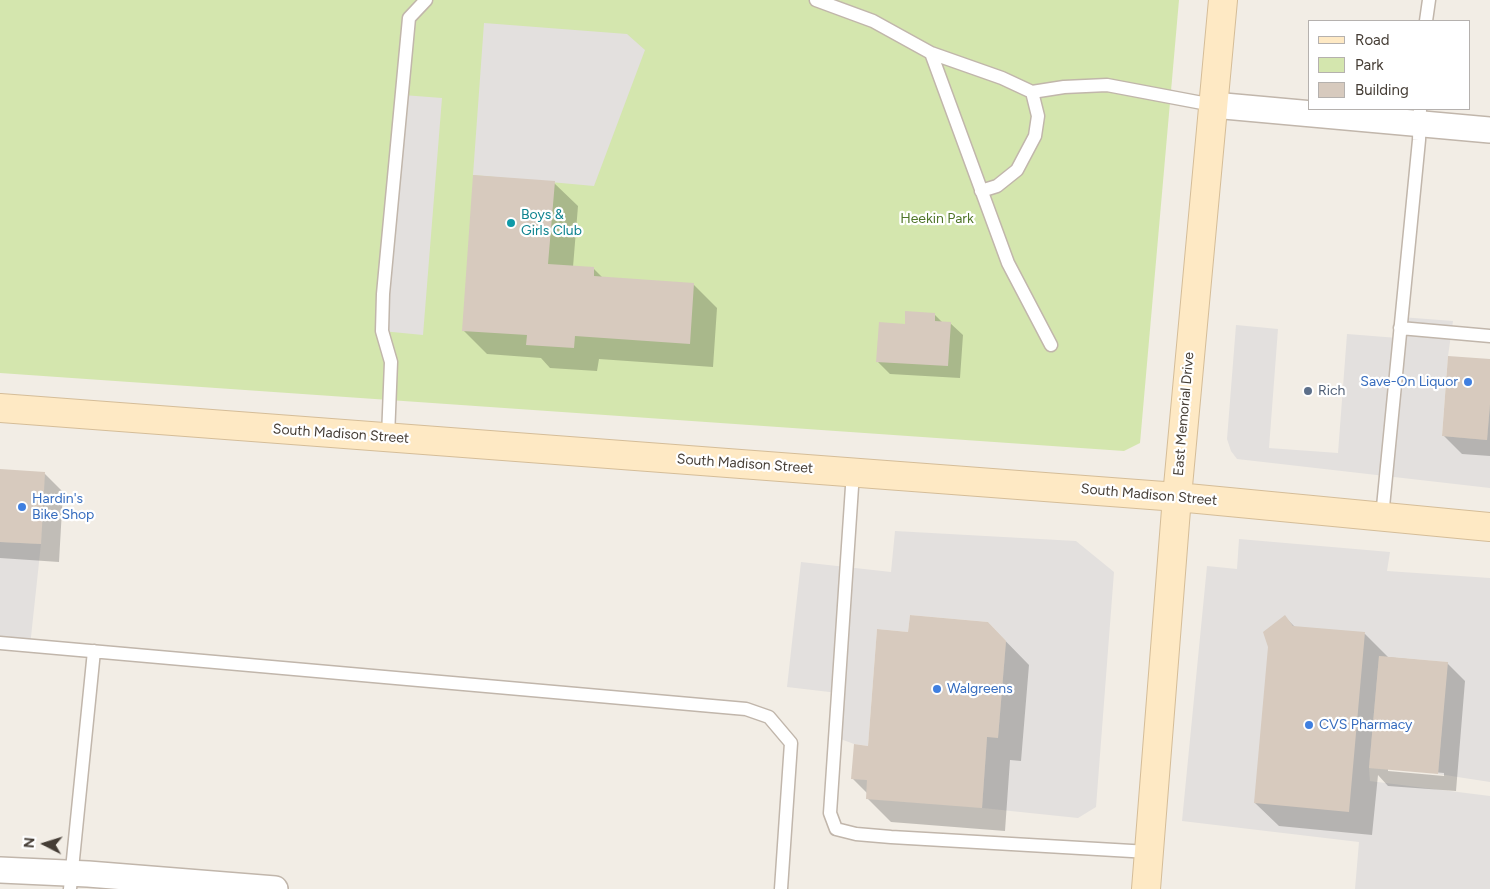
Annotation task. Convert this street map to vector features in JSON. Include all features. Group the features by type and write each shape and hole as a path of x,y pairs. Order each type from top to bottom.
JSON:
{"main road":[{"name":"East Memorial Drive","path":"1146,889 1177,496 1223,0"},
{"name":"South Madison Street","path":"0,408 1177,496 1490,527"}],"street":[{"path":"1213,105 1419,116 1490,130"},
{"path":"0,870 70,881 275,889"}],"lane":[{"path":"388,437 391,362 382,331 383,294 409,18 426,0"},
{"path":"816,0 873,21 931,53 1002,78 1032,92 1064,87 1107,85 1213,105"},
{"path":"1426,20 1429,0"},
{"path":"931,53 1008,263 1051,345"},
{"path":"981,191 997,186 1017,170 1035,136 1038,116 1032,92"},
{"path":"1382,517 1419,140 1419,116"},
{"path":"1400,328 1490,336"},
{"path":"853,472 830,813 836,828 856,834 891,837 1149,852"},
{"path":"0,643 746,709 769,717 790,744 781,889"},
{"path":"70,881 94,651"}],"green space":[{"name":"Heekin Park","path":"0,0 1179,0 1140,443 1124,451 0,373"}],"shaded area":[{"path":"484,23 627,34 645,50 594,186 473,175"},
{"path":"403,95 442,98 423,335 382,331"},
{"path":"1401,317 1453,321 1448,356 1442,436 1487,440 1490,404 1490,488 1237,459 1231,451 1227,439 1236,325 1278,329 1269,448 1338,453 1347,334 1398,338"},
{"path":"895,531 1076,541 1114,572 1096,807 1078,818 982,808 987,737 998,737 1006,641 988,622 910,615 908,632 877,629 868,746 854,744 835,737 838,693 787,687 801,562 891,572"},
{"path":"1239,539 1390,552 1387,571 1490,578 1490,782 1438,774 1447,662 1379,656 1369,768 1370,781 1490,796 1490,889 1355,889 1359,842 1182,821 1207,566 1237,569"},
{"path":"0,542 41,544 30,646 0,643"}],"building":[{"name":"Boys & Girls Club","path":"473,175 555,181 548,264 594,267 594,276 694,283 690,344 575,336 574,348 526,345 527,335 462,331"},
{"path":"905,311 935,313 935,321 951,322 948,366 876,362 879,322 905,324"},
{"name":"Save-On Liquor","path":"1448,356 1490,359 1490,404 1487,440 1442,436"},
{"name":"Hardin's Bike Shop","path":"0,469 45,472 41,544 0,542"},
{"name":"Walgreens","path":"910,615 988,622 1006,641 998,738 987,737 982,808 866,799 867,780 851,779 854,744 868,746 877,629 908,632"},
{"name":"CVS Pharmacy","path":"1285,615 1293,626 1365,632 1349,812 1254,803 1268,647 1263,632"},
{"path":"1379,656 1448,662 1438,774 1369,768"}],"place":[{"name":"Boys & Girls Club","path":"511,223"},
{"name":"Save-On Liquor","path":"1468,382"},
{"name":"Rich","path":"1308,391"},
{"name":"Hardin's Bike Shop","path":"22,507"},
{"name":"Walgreens","path":"937,689"},
{"name":"CVS Pharmacy","path":"1309,725"}]}
